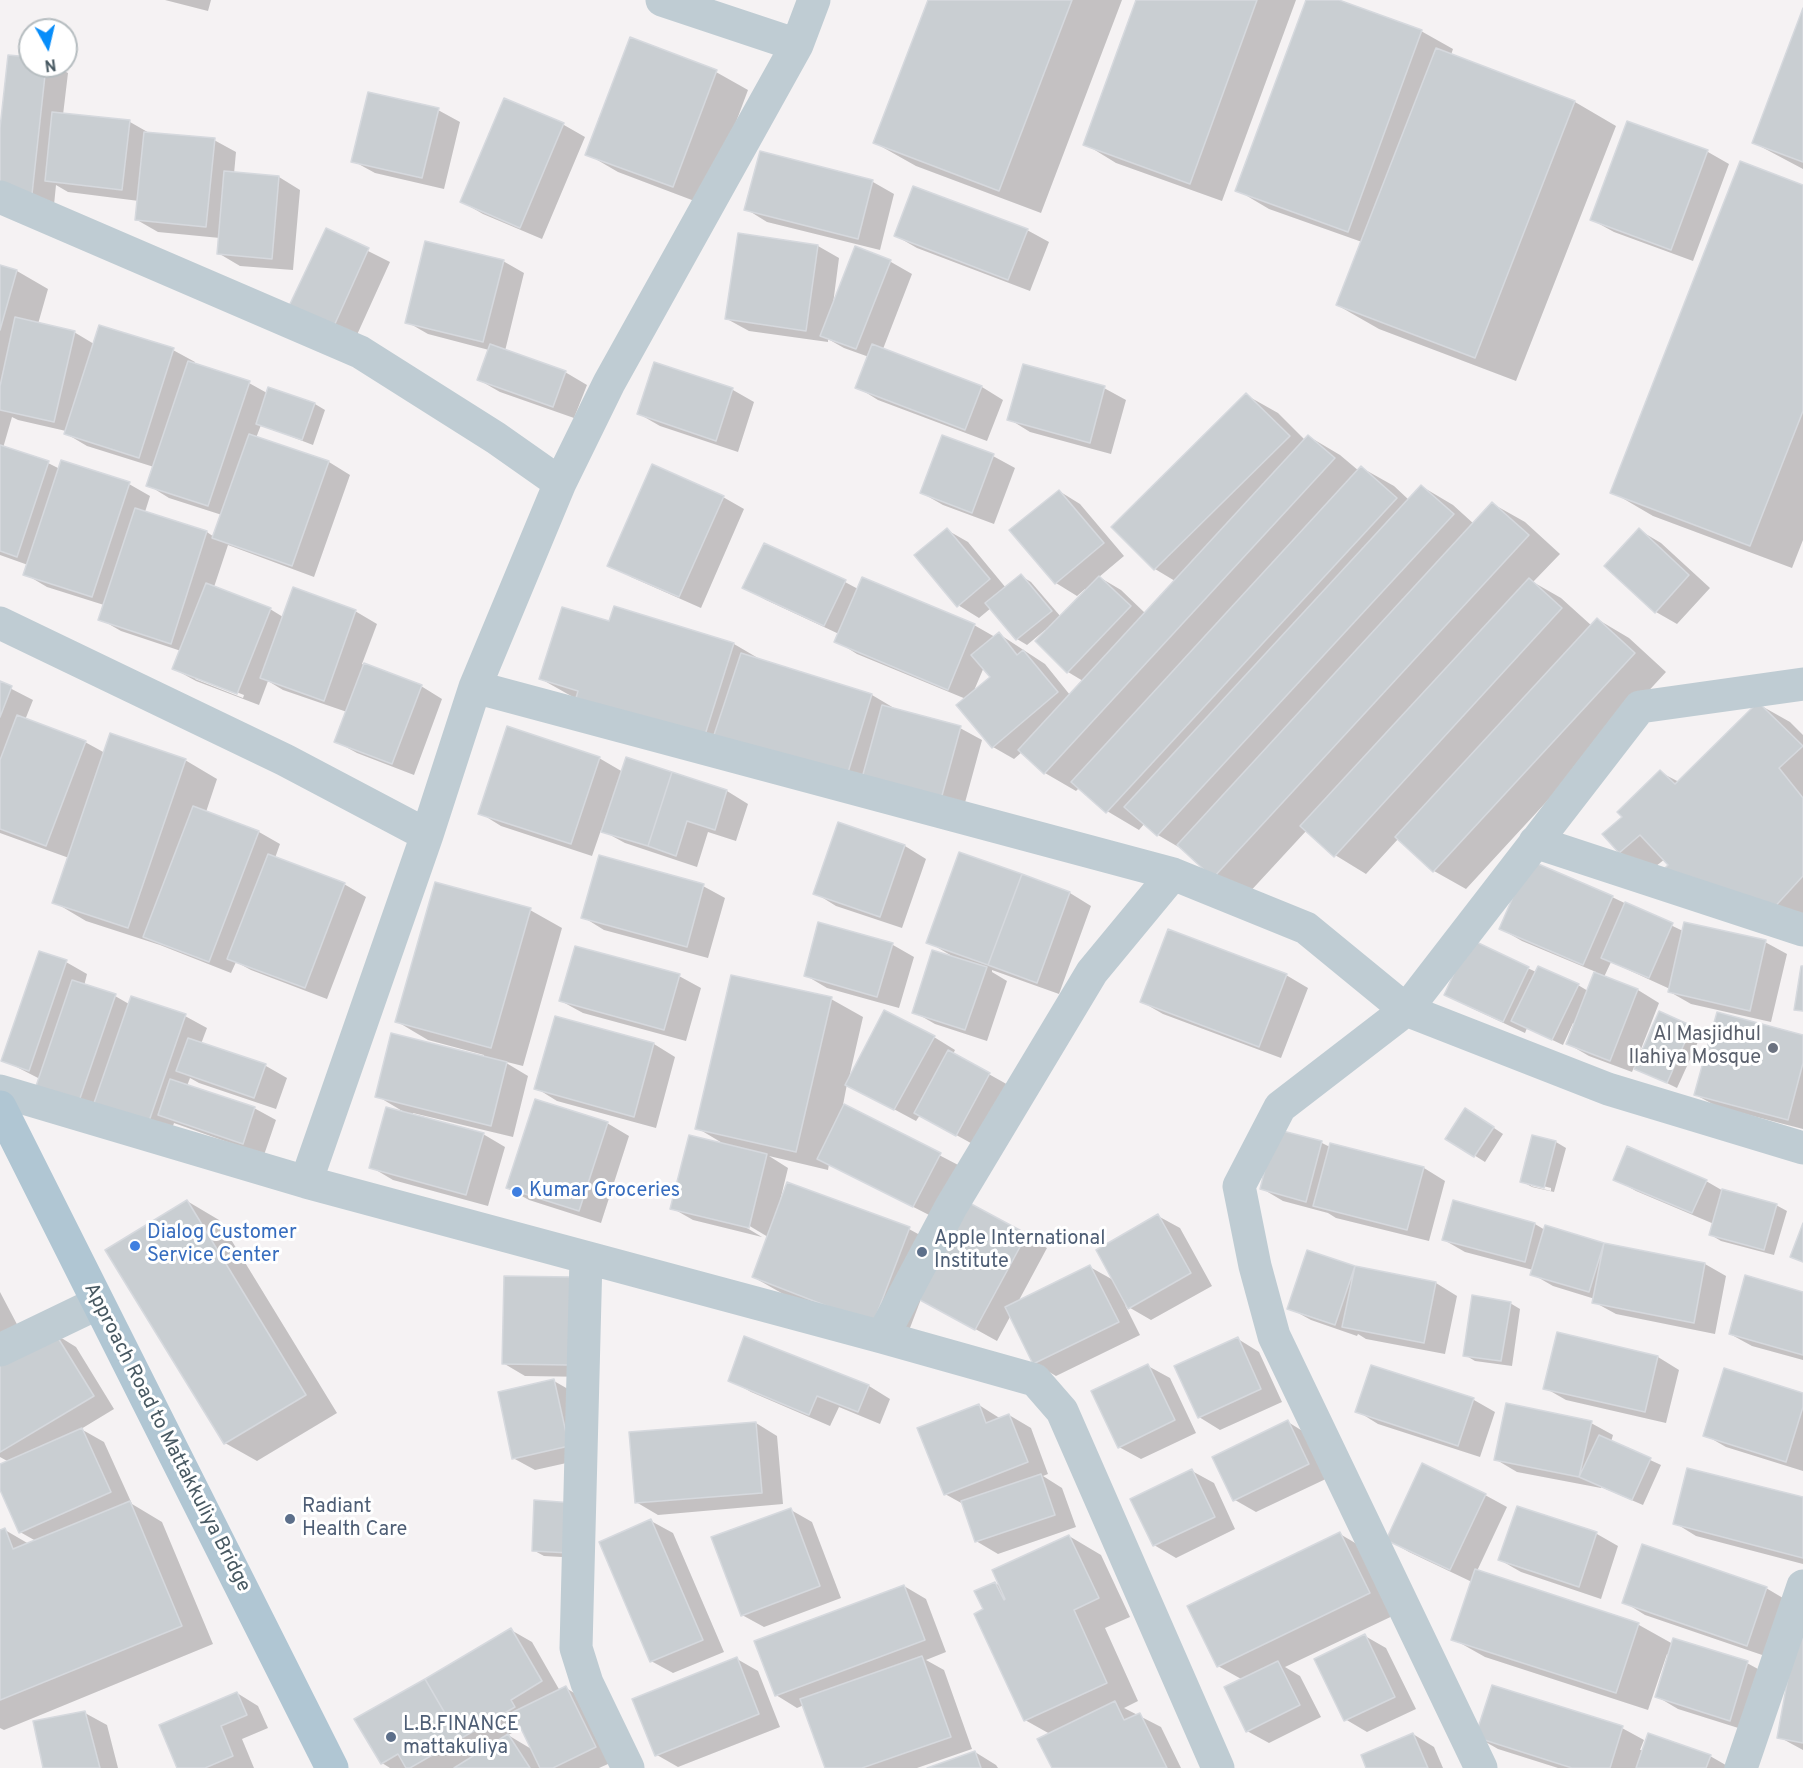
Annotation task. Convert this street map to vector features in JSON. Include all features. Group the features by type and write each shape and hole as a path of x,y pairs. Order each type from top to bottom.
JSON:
{"main road":[{"name":"Approach Road to Mattakkuliya Bridge","path":"0,1107 332,1768"}],"street":[{"path":"662,0 797,45"},
{"path":"306,1182 427,835 475,687 560,483 609,383 797,45 814,0"},
{"path":"0,197 360,352 496,438 560,483"},
{"path":"0,623 285,760 427,835"},
{"path":"1481,1768 1274,1336 1255,1266 1239,1186 1280,1107 1406,1010 1640,707 1803,684"},
{"path":"475,687 1173,874 1306,928 1406,1010 1608,1089 1803,1148"},
{"path":"1535,842 1803,930"},
{"path":"882,1336 951,1207 1092,972 1173,874"},
{"path":"0,1091 306,1182 882,1336 1035,1380 1062,1411 1218,1768"},
{"path":"586,1258 576,1648 587,1683 628,1768"},
{"path":"0,1350 98,1303"},
{"path":"1740,1768 1803,1586"}],"building":[{"path":"928,0 1072,0 999,191 873,143"},
{"path":"1136,0 1257,0 1190,184 1083,145"},
{"path":"1306,0 1339,0 1422,30 1348,232 1235,191"},
{"path":"1803,8 1803,162 1752,143"},
{"path":"630,37 717,70 673,187 585,155"},
{"path":"1436,48 1575,101 1475,358 1336,305"},
{"path":"8,55 18,56 18,78 45,78 32,194 0,191 0,128"},
{"path":"368,92 439,108 422,178 351,162"},
{"path":"504,98 564,123 520,228 460,202"},
{"path":"52,112 130,120 122,190 45,181"},
{"path":"1627,121 1708,150 1671,250 1590,220"},
{"path":"144,132 215,138 206,227 135,220"},
{"path":"760,151 873,180 858,239 744,210"},
{"path":"1740,161 1803,185 1803,411 1750,546 1610,493"},
{"path":"224,171 279,176 272,259 217,254"},
{"path":"913,186 1028,229 1008,280 894,236"},
{"path":"326,228 369,248 334,326 289,306"},
{"path":"738,233 818,245 806,331 725,319"},
{"path":"425,241 504,260 483,342 405,323"},
{"path":"855,246 891,260 856,349 820,336"},
{"path":"0,265 17,270 0,330"},
{"path":"15,317 75,331 54,422 0,410 0,386"},
{"path":"99,325 174,348 139,458 64,434"},
{"path":"490,344 566,371 553,407 477,380"},
{"path":"872,344 982,386 965,430 855,388"},
{"path":"188,361 250,381 208,506 146,486"},
{"path":"654,362 733,388 716,441 637,414"},
{"path":"1023,364 1105,386 1090,443 1007,420"},
{"path":"268,387 315,403 302,440 256,424"},
{"path":"1246,393 1290,436 1154,570 1111,527"},
{"path":"249,434 329,461 292,566 212,538"},
{"path":"942,435 994,454 972,513 920,493"},
{"path":"1308,435 1335,458 1044,774 1018,750"},
{"path":"0,445 49,461 17,557 0,551"},
{"path":"61,460 130,482 92,597 23,575"},
{"path":"652,464 724,496 679,597 607,566"},
{"path":"1361,466 1397,498 1106,813 1071,782"},
{"path":"1421,485 1454,514 1157,836 1124,807"},
{"path":"1059,490 1104,543 1055,584 1009,530"},
{"path":"1492,502 1529,535 1213,878 1177,845"},
{"path":"135,508 207,531 171,644 98,620"},
{"path":"947,528 990,579 957,607 914,555"},
{"path":"1639,528 1689,575 1655,613 1604,566"},
{"path":"764,543 846,580 824,626 742,588"},
{"path":"1021,574 1052,611 1016,640 985,603"},
{"path":"1099,576 1131,606 1067,673 1035,641"},
{"path":"862,577 975,624 948,690 834,642"},
{"path":"1529,578 1562,608 1334,857 1300,826"},
{"path":"206,583 271,608 237,694 172,669"},
{"path":"293,587 356,610 324,701 260,678"},
{"path":"614,606 734,643 704,738 576,698 578,691 539,679 562,607 609,621"},
{"path":"1597,618 1635,653 1433,872 1395,837"},
{"path":"999,632 1017,655 1023,650 1058,692 992,748 956,705 990,677 971,655"},
{"path":"741,653 872,694 846,779 713,738"},
{"path":"364,663 422,685 392,764 334,742"},
{"path":"0,681 12,686 0,717"},
{"path":"1758,702 1803,746 1779,768 1803,798 1803,876 1770,912 1664,869 1668,865 1640,835 1619,853 1602,834 1622,817 1617,812 1660,770 1675,784"},
{"path":"882,705 961,726 941,799 862,778"},
{"path":"17,715 86,741 46,846 0,829 0,760"},
{"path":"507,726 600,757 571,844 478,814"},
{"path":"110,733 186,759 128,928 52,903"},
{"path":"626,757 672,772 648,846 601,832"},
{"path":"672,772 727,790 715,830 687,821 676,856 648,846"},
{"path":"193,806 259,831 209,962 143,937"},
{"path":"838,822 905,845 880,917 813,894"},
{"path":"959,852 1022,874 988,965 926,943"},
{"path":"268,854 345,883 305,988 227,959"},
{"path":"599,855 704,884 687,947 581,918"},
{"path":"1529,860 1613,896 1583,965 1499,929"},
{"path":"1022,874 1070,892 1037,983 988,965"},
{"path":"435,882 531,908 491,1048 395,1022"},
{"path":"1625,902 1673,923 1649,978 1601,958"},
{"path":"818,922 893,943 877,997 804,976"},
{"path":"1684,922 1766,940 1750,1011 1668,992"},
{"path":"1168,929 1287,974 1259,1047 1140,1002"},
{"path":"1470,939 1529,967 1503,1022 1444,995"},
{"path":"575,946 680,974 664,1030 559,1001"},
{"path":"932,950 987,967 965,1030 912,1013"},
{"path":"39,951 67,960 29,1071 1,1061"},
{"path":"1538,966 1579,984 1552,1040 1511,1021"},
{"path":"1801,966 1803,966 1803,1011 1794,1010"},
{"path":"1594,972 1638,989 1610,1061 1566,1044"},
{"path":"731,975 832,997 796,1152 695,1129"},
{"path":"72,980 116,994 78,1104 35,1089"},
{"path":"131,996 186,1014 148,1124 93,1106"},
{"path":"884,1010 935,1036 894,1110 845,1085"},
{"path":"1659,1011 1692,1026 1667,1083 1634,1069"},
{"path":"1717,1012 1803,1035 1803,1063 1788,1120 1694,1095"},
{"path":"555,1016 654,1043 634,1117 534,1089"},
{"path":"391,1033 507,1062 491,1126 375,1097"},
{"path":"188,1038 266,1064 254,1098 176,1071"},
{"path":"948,1050 990,1073 956,1136 914,1113"},
{"path":"170,1079 255,1107 243,1144 158,1115"},
{"path":"535,1099 608,1122 579,1211 506,1188"},
{"path":"844,1104 941,1153 913,1207 817,1159"},
{"path":"386,1107 484,1133 466,1195 369,1168"},
{"path":"1465,1108 1494,1127 1474,1157 1445,1139"},
{"path":"1275,1129 1322,1141 1306,1202 1260,1189"},
{"path":"689,1135 767,1154 749,1228 670,1209"},
{"path":"1532,1135 1556,1141 1544,1188 1520,1182"},
{"path":"1330,1143 1424,1167 1407,1230 1313,1206"},
{"path":"1627,1146 1707,1180 1692,1213 1613,1180"},
{"path":"787,1182 910,1227 873,1324 752,1277"},
{"path":"1722,1189 1777,1204 1764,1250 1709,1235"},
{"path":"962,1199 1027,1234 975,1330 909,1294"},
{"path":"187,1200 306,1395 224,1444 105,1250"},
{"path":"1453,1200 1535,1223 1525,1262 1442,1240"},
{"path":"1158,1214 1191,1273 1128,1309 1096,1250"},
{"path":"1803,1223 1803,1262 1790,1257"},
{"path":"1545,1225 1604,1243 1589,1292 1530,1275"},
{"path":"1604,1243 1705,1263 1694,1323 1592,1303"},
{"path":"1307,1250 1355,1266 1335,1325 1287,1309"},
{"path":"1090,1265 1119,1322 1033,1364 1005,1307"},
{"path":"1355,1266 1436,1282 1424,1343 1342,1327"},
{"path":"1745,1275 1803,1292 1803,1355 1729,1334"},
{"path":"504,1276 572,1277 570,1365 502,1364"},
{"path":"1472,1295 1511,1302 1501,1361 1463,1356"},
{"path":"1557,1332 1658,1356 1645,1412 1543,1389"},
{"path":"55,1333 94,1396 0,1452 0,1365"},
{"path":"744,1336 869,1385 858,1412 817,1396 809,1415 728,1381"},
{"path":"1238,1337 1261,1389 1198,1418 1174,1366"},
{"path":"1148,1364 1175,1420 1118,1448 1091,1391"},
{"path":"1371,1365 1474,1398 1458,1446 1355,1412"},
{"path":"1724,1368 1803,1393 1803,1407 1786,1462 1703,1436"},
{"path":"554,1379 569,1446 512,1459 498,1392"},
{"path":"1506,1403 1592,1421 1579,1477 1494,1460"},
{"path":"979,1404 986,1423 1009,1414 1028,1462 944,1495 917,1428"},
{"path":"1288,1420 1309,1464 1233,1501 1212,1457"},
{"path":"756,1422 762,1493 635,1503 629,1432"},
{"path":"82,1428 111,1492 19,1533 0,1490 0,1464"},
{"path":"1599,1435 1651,1458 1632,1500 1579,1477"},
{"path":"1422,1463 1486,1494 1450,1570 1386,1540"},
{"path":"1687,1468 1803,1497 1803,1558 1673,1524"},
{"path":"1192,1469 1215,1517 1153,1546 1130,1499"},
{"path":"1041,1474 1055,1515 975,1542 961,1501"},
{"path":"534,1500 573,1503 570,1553 532,1551"},
{"path":"130,1501 182,1626 0,1700 0,1530 5,1528 13,1549"},
{"path":"1517,1506 1597,1532 1579,1587 1498,1560"},
{"path":"791,1508 820,1586 741,1616 711,1537"},
{"path":"651,1519 703,1640 650,1662 599,1542"},
{"path":"1340,1532 1370,1593 1217,1667 1187,1606"},
{"path":"1069,1535 1099,1598 1074,1610 1107,1683 1024,1721 974,1614 983,1609 974,1591 995,1582 1004,1600 992,1570"},
{"path":"1642,1544 1767,1587 1747,1646 1622,1603"},
{"path":"1475,1569 1639,1623 1616,1693 1451,1640"},
{"path":"904,1585 925,1640 775,1696 754,1641"},
{"path":"1801,1606 1803,1607 1803,1743 1777,1738"},
{"path":"511,1628 542,1681 511,1700 515,1707 460,1739 425,1679"},
{"path":"1365,1634 1395,1697 1344,1721 1314,1659"},
{"path":"1673,1638 1748,1661 1730,1721 1655,1697"},
{"path":"922,1656 951,1737 862,1768 825,1768 800,1699"},
{"path":"737,1657 759,1714 655,1756 632,1699"},
{"path":"1278,1661 1300,1705 1246,1732 1224,1687"},
{"path":"425,1679 460,1739 410,1768 406,1768 398,1754 381,1764 354,1719"},
{"path":"1492,1685 1623,1726 1610,1768 1572,1768 1475,1737"},
{"path":"566,1686 596,1747 553,1768 540,1768 513,1712"},
{"path":"237,1692 247,1715 221,1726 233,1756 205,1768 177,1768 159,1725"},
{"path":"1115,1701 1124,1720 1140,1713 1167,1768 1052,1768 1037,1739"},
{"path":"85,1711 100,1768 43,1768 33,1721"},
{"path":"1413,1733 1428,1768 1366,1768 1361,1755"},
{"path":"1648,1733 1711,1755 1706,1768 1636,1768"},
{"path":"508,1734 530,1768 454,1768"},
{"path":"975,1751 981,1768 927,1768"}],"place":[{"name":"Al Masjidhul Ilahiya Mosque","path":"1773,1048"},
{"name":"Kumar Groceries","path":"517,1192"},
{"name":"Dialog Customer Service Center","path":"135,1246"},
{"name":"Apple International Institute","path":"922,1252"},
{"name":"Radiant Health Care","path":"290,1519"},
{"name":"L.B.FINANCE mattakuliya","path":"391,1737"}]}
